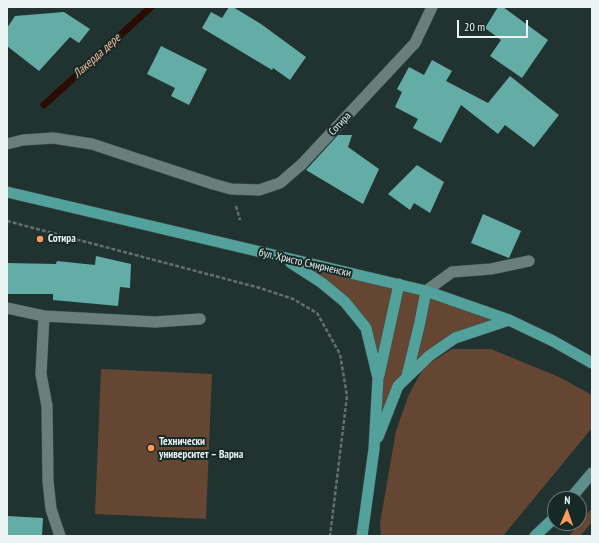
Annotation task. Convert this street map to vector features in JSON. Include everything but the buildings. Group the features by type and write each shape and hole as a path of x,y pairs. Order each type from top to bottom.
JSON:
{"main road":[{"name":"бул. Христо Смирненски","path":"7,192 426,291 509,320 553,341 592,363"},
{"path":"286,259 322,283 345,302 366,328 378,378"},
{"path":"362,536 374,449 378,378 399,284"},
{"path":"407,377 426,291"},
{"path":"374,449 398,386 407,377 429,356 455,338 509,320"},
{"path":"577,491 592,473"},
{"path":"534,536 547,524"},
{"path":"539,536 547,526"}],"street":[{"name":"Сотира","path":"7,144 23,140 53,138 92,144 231,189 258,190 280,183 302,164 414,43 432,7"},
{"path":"426,291 452,272 491,269 529,261"},
{"path":"7,308 44,316 155,322 200,319"},
{"path":"44,316 41,374 47,406 48,481 51,509 60,536"}],"path":[{"path":"7,220 260,288 293,299 317,313 340,354 347,396 330,536"}],"shaded area":[{"path":"286,259 399,284 509,320 455,338 407,377 374,449 378,378 366,328 345,302"},
{"path":"452,349 491,349 559,377 592,395 592,428 503,536 381,536 380,523 396,431 409,394 424,367"},
{"path":"101,369 212,374 206,519 95,514"},
{"path":"592,508 592,522 587,528 587,514"},
{"path":"573,531 584,531 580,536 569,536"}],"waterway":[{"name":"Лакерда дере","path":"44,105 151,7"}],"place":[{"name":"Сотира","path":"40,239"},
{"name":"Технически университет – Варна","path":"151,448"}]}
